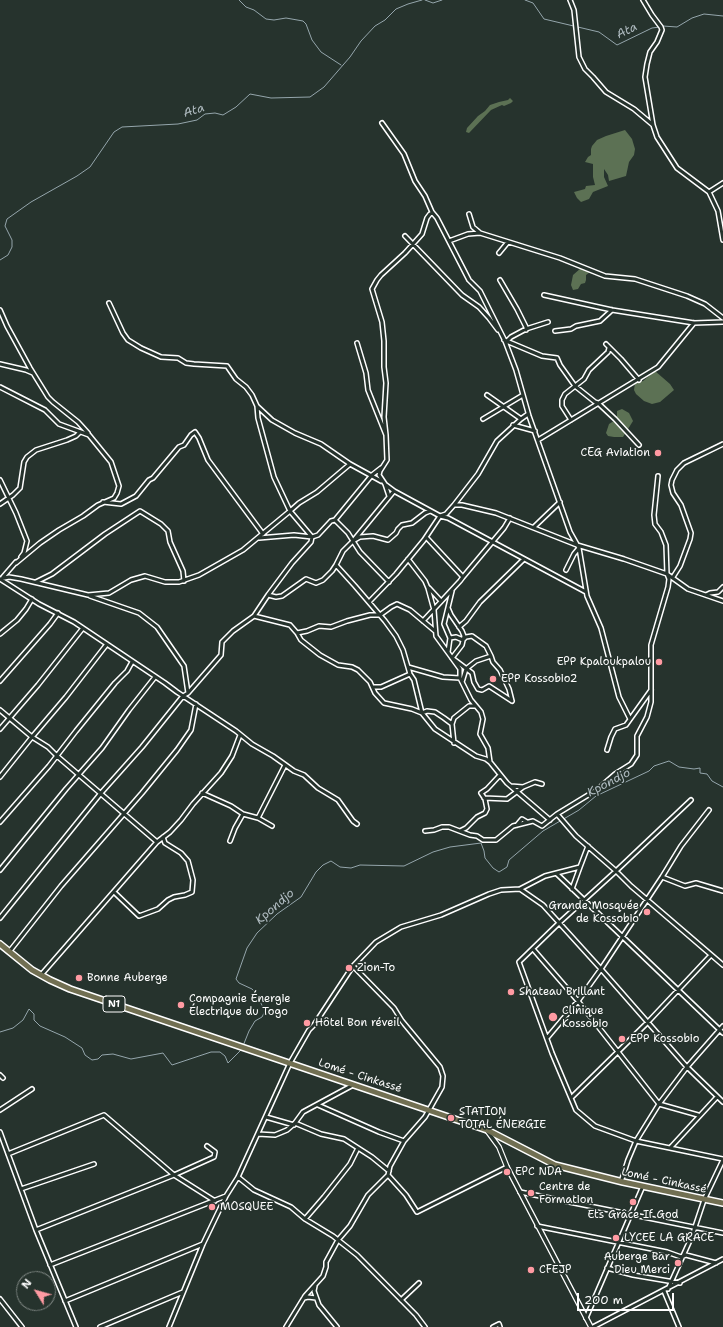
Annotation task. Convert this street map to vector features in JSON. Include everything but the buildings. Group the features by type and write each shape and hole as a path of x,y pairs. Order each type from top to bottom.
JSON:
{"highway":[{"name":"Lomé - Cinkassé","path":"0,944 41,976 70,989 487,1130 555,1166 620,1182 723,1203"}],"street":[{"path":"570,0 574,10 579,57 585,70 606,92 634,109 653,125"},
{"path":"644,0 652,15 661,26 662,30 650,52 645,76 653,125 657,137 678,168 709,192 718,211 723,240"},
{"path":"382,123 404,154 415,182 425,196 432,213 437,218 469,280 480,291 506,341 516,370 528,414 535,430 570,532 578,546 586,592 601,628 619,697 630,719"},
{"path":"709,192 723,183"},
{"path":"390,496 379,475 387,458 384,417 386,384 382,322 372,289 377,280 402,257 423,232 426,221 432,213"},
{"path":"469,214 473,227 480,233"},
{"path":"449,241 468,234 480,233 560,258 605,276 635,279 687,296 705,304 723,318"},
{"path":"405,236 462,295 479,307 506,341 542,356 558,358 560,365 575,386 598,403 639,445"},
{"path":"499,253 508,242"},
{"path":"500,280 526,330"},
{"path":"544,295 612,310 694,324 723,322"},
{"path":"109,303 123,333 128,340 161,357 178,358 186,362 198,364 217,364 227,366 236,379 246,387 257,406 258,418 274,477 290,511 312,537"},
{"path":"0,310 7,326 34,374 52,402 78,422 108,458 118,479 119,489 116,496 103,502 49,536 16,563 1,578"},
{"path":"555,331 571,329 576,326 600,321 612,310"},
{"path":"506,341 536,325 548,322"},
{"path":"538,440 658,367 694,324"},
{"path":"357,343 366,373 368,390 386,435"},
{"path":"606,344 621,359 638,380"},
{"path":"570,420 562,406 562,400 565,394 584,379 589,370 608,352 609,348"},
{"path":"0,364 26,370 34,374"},
{"path":"0,387 45,410 59,424 89,435"},
{"path":"487,395 521,419"},
{"path":"483,419 523,395"},
{"path":"257,406 272,420 295,433 321,444 350,464 372,475 394,491 430,511 448,518 586,592"},
{"path":"369,602 389,582 408,559 426,537 440,516 446,514 454,505 478,474 485,459 497,441 528,414"},
{"path":"513,426 535,430"},
{"path":"0,504 20,488 24,462 27,456 38,449 76,436 80,432"},
{"path":"103,502 121,504 136,496 179,447 184,445 195,432 208,460 263,534"},
{"path":"673,577 680,566 691,533 682,505 673,492 671,485 672,480 677,470 684,463 723,444"},
{"path":"88,595 109,593 131,580 145,576 153,577 165,582 179,582 228,559 243,550 299,503 317,492 350,464"},
{"path":"258,538 294,535 312,537 318,535 331,521 335,520 372,475 385,464"},
{"path":"425,831 449,827 477,836 483,840 496,840 516,825 534,821 542,826 598,790 615,774 631,764 637,755 637,736 651,702 651,645 669,579 667,574 666,545 655,524 654,515 658,476"},
{"path":"0,480 16,513 27,541 24,553 16,563"},
{"path":"268,595 276,597 282,596 306,579 316,583 323,580 332,571 343,551 394,491"},
{"path":"534,527 560,502"},
{"path":"454,505 489,510 578,546 624,559 667,574 688,589 723,601"},
{"path":"36,582 52,574 105,534 140,511 161,524 168,531 170,542 183,571 184,580"},
{"path":"353,541 360,537 373,536 388,540 402,526 412,523 430,511"},
{"path":"423,621 453,589 504,528 510,518"},
{"path":"335,520 348,533 370,562 389,582"},
{"path":"0,918 101,793 142,747 183,696 188,693 221,656 222,642 227,636 254,616 292,563 307,546 312,537"},
{"path":"426,537 463,577"},
{"path":"566,570 578,546"},
{"path":"408,559 423,578 428,588 434,610 436,636 460,669 460,678 481,712 483,719 480,734 488,748 490,762"},
{"path":"459,627 466,621 480,602 524,559"},
{"path":"336,565 380,615 400,643 410,674 414,680 422,713 435,729 454,743 476,756 490,762 511,786 550,820"},
{"path":"1,578 9,577 36,582 88,595 139,613 152,622 161,632 184,666 188,693"},
{"path":"1,578 32,599 83,628 236,731 252,744 294,771 304,775 318,788 338,800 353,821 357,824"},
{"path":"706,595 718,592 723,587"},
{"path":"428,588 441,601"},
{"path":"448,652 450,638 444,624 453,589"},
{"path":"0,634 17,620 32,599"},
{"path":"297,633 319,626 331,627 347,621 380,615 397,604 410,610 435,632"},
{"path":"448,608 453,620 463,633 462,645 452,658"},
{"path":"0,682 58,613"},
{"path":"254,616 290,625 301,640 324,658 341,666 352,667 358,670 373,687 375,693 384,704 412,709 422,713 427,711 435,712 452,724"},
{"path":"0,729 46,675 83,628"},
{"path":"452,658 472,673 474,682 478,689 482,690 489,686 512,702 509,689 500,670 493,662 486,646 472,636 466,637 463,640"},
{"path":"450,638 456,637 463,640"},
{"path":"0,777 66,697 107,644"},
{"path":"462,682 466,669 476,661 491,656"},
{"path":"0,822 57,756 76,731 127,671 132,662"},
{"path":"408,667 443,677 460,678"},
{"path":"373,687 381,687 410,674"},
{"path":"0,870 102,748 155,676"},
{"path":"607,750 615,729 626,725 652,690"},
{"path":"9,952 61,886 125,814 187,737 192,726 196,704"},
{"path":"454,743 452,724 454,718 469,706 477,706"},
{"path":"0,710 32,737 48,747 157,842"},
{"path":"41,976 157,842 181,820 202,793 221,773 236,748 240,735"},
{"path":"258,818 285,765"},
{"path":"460,831 466,828 477,817 485,813 487,809 481,793 487,790 500,775"},
{"path":"484,798 507,799 523,787 535,782 542,784"},
{"path":"511,786 523,787"},
{"path":"202,793 231,806 243,814 258,818 272,826"},
{"path":"668,1289 684,1256 704,1200 723,1159 671,1147 636,1142 595,1126 576,1110 547,1038 520,962 559,923 691,800"},
{"path":"547,1038 578,1001 601,969 681,846 710,810"},
{"path":"230,841 243,814"},
{"path":"558,815 576,836 631,886 723,965"},
{"path":"114,892 139,916 158,909 174,897 192,892 193,880 188,861 181,853 165,843 163,837"},
{"path":"572,889 588,846"},
{"path":"169,1327 203,1244 226,1196 238,1177 290,1063 309,1030 314,1025 353,966 376,942 401,927 441,915 489,894 501,890 520,888 545,876 580,867"},
{"path":"557,874 677,990 722,1031"},
{"path":"662,877 685,886 696,883 723,891"},
{"path":"520,888 543,905 687,1067 723,1102"},
{"path":"533,949 578,1001 659,1104 698,1116"},
{"path":"571,1098 648,1022 712,955"},
{"path":"286,1327 304,1298 323,1276 326,1262 338,1240 350,1226 368,1195 388,1173 390,1166 404,1141 430,1110 442,1087 443,1076 440,1067 402,1021 394,1008 353,966"},
{"path":"620,1182 636,1142 659,1104 687,1067 722,1031 723,1026"},
{"path":"0,1075 3,1078"},
{"path":"258,1134 275,1135 287,1130 294,1124 303,1112 354,1085"},
{"path":"0,1110 32,1089"},
{"path":"671,1147 717,1096"},
{"path":"318,1105 379,1132 404,1141"},
{"path":"8,1154 104,1115 174,1175 215,1201"},
{"path":"266,1116 321,1134 344,1139 372,1157 388,1173 406,1195 417,1212 507,1167"},
{"path":"487,1130 499,1147 507,1167 592,1327 723,1260"},
{"path":"0,1134 36,1230 76,1327"},
{"path":"36,1230 174,1175 214,1157 215,1152 206,1146"},
{"path":"305,1219 350,1164 358,1148"},
{"path":"21,1189 94,1164"},
{"path":"238,1177 254,1190 291,1207 305,1219 320,1227 357,1255 416,1315 423,1327"},
{"path":"586,1318 643,1186"},
{"path":"520,1192 723,1233"},
{"path":"50,1265 226,1196"},
{"path":"538,1226 667,1252 681,1257 686,1255 716,1263"},
{"path":"65,1301 203,1244"},
{"path":"607,1268 633,1275 680,1283"},
{"path":"401,1300 419,1283"},
{"path":"315,1284 314,1291 316,1298 322,1309 337,1327"},
{"path":"664,1291 679,1327"},
{"path":"100,1327 183,1292"},
{"path":"304,1298 316,1298"},
{"path":"0,1299 22,1327"},
{"path":"493,1327 499,1324 500,1327"}],"green space":[{"path":"510,98 513,101 511,103 491,110 469,133 466,132 467,128 490,105 508,100"},
{"path":"625,130 632,139 635,149 634,155 629,162 626,176 609,181 608,175 604,169 604,177 608,186 593,192 589,199 581,202 574,192 585,189 586,186 595,185 593,177 593,164 585,162 591,155 592,146 597,140"},
{"path":"581,268 590,272 586,275 585,283 581,284 578,289 573,290 571,285 573,275"},
{"path":"655,371 670,384 674,390 660,402 652,404 644,401 636,394 634,390 635,383 643,381"},
{"path":"622,409 629,413 633,421 623,437 608,436 606,433 609,424 617,419 617,411"}],"waterway":[{"path":"239,0 246,7 254,10 266,19 274,20 286,18 303,21 306,24 312,40 321,52 341,65"},
{"name":"Ata","path":"0,260 8,255 12,247 12,240 5,226 7,219 31,202 90,167 114,132 122,127 178,124 197,120 205,114 215,113 223,115 236,107 250,94 271,98 310,97 324,87 375,26 385,20 396,9 422,0"},
{"name":"Ata","path":"425,0 433,3 442,0"},
{"name":"Ata","path":"525,0 533,3 544,19 599,32 617,45 652,28 660,27"},
{"name":"Ata","path":"663,26 677,27 692,18 704,14 723,16"},
{"name":"Kpondjo","path":"243,1046 255,1021 262,1017 265,1011 255,992 239,983 236,979 247,948 257,933 277,914 301,897 316,872 323,865 331,861 340,867 351,868 360,865 404,866 433,852 450,847 481,843 485,858 493,868 499,872 507,867 509,860 543,831 579,810 596,796 649,771 654,766 669,761 679,767 694,769 700,768 700,773 707,774 712,781 723,787"},
{"name":"Kpondjo","path":"0,1032 13,1028 23,1020 29,1009 34,1014 34,1020 40,1026 65,1037 82,1048 85,1055 92,1060 98,1059 102,1055 113,1054 131,1059 163,1053 172,1065 211,1052 220,1052 225,1056 228,1063 242,1049"}],"place":[{"name":"CEG Aviation","path":"658,453"},
{"name":"EPP Kpaloukpalou","path":"659,662"},
{"name":"EPP Kossobio2","path":"493,679"},
{"name":"Grande Mosquée de Kossobio","path":"647,912"},
{"name":"Zion-To","path":"349,968"},
{"name":"Bonne Auberge","path":"79,978"},
{"name":"Shateau Brillant","path":"511,992"},
{"name":"Compagnie Énergie Électrique du Togo","path":"181,1005"},
{"name":"Clinique Kossobio","path":"553,1017"},
{"name":"Hôtel Bon réveil","path":"307,1023"},
{"name":"EPP Kossobio","path":"622,1039"},
{"name":"STATION TOTAL ÉNERGIE","path":"451,1118"},
{"name":"EPC NDA","path":"507,1172"},
{"name":"Centre de Formation","path":"531,1193"},
{"name":"Ets Grâce If God","path":"633,1202"},
{"name":"MOSQUEE","path":"212,1207"},
{"name":"LYCEE LA GRACE","path":"616,1238"},
{"name":"Auberge Bar Dieu Merci","path":"678,1263"},
{"name":"CFEJP","path":"531,1270"}]}
